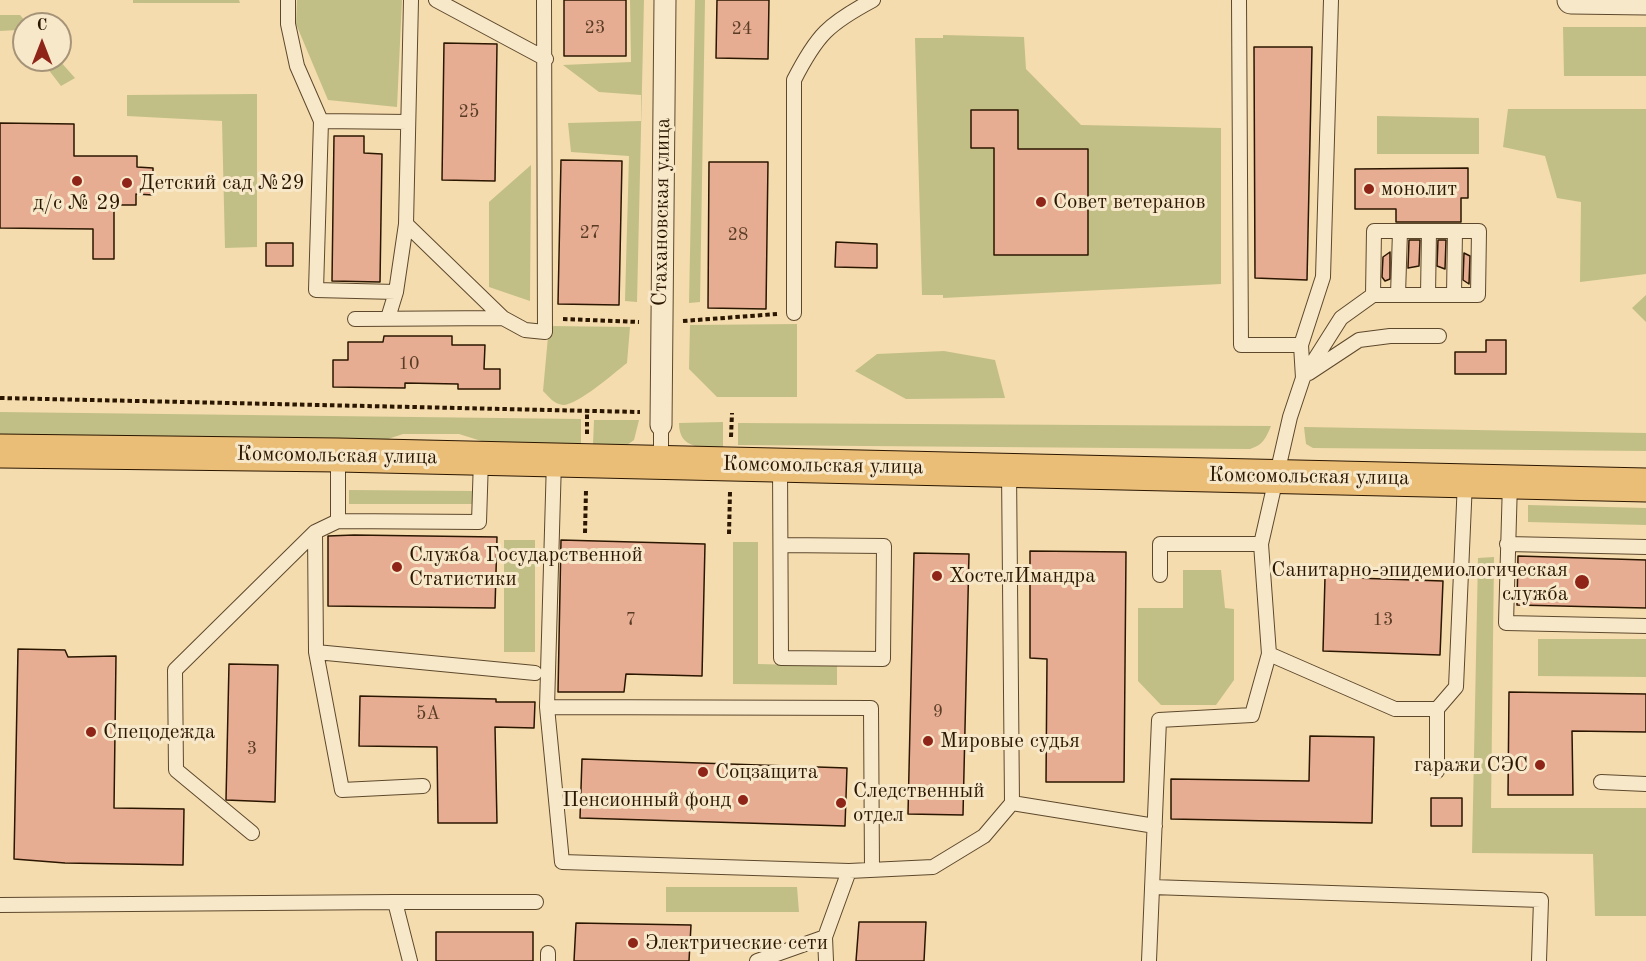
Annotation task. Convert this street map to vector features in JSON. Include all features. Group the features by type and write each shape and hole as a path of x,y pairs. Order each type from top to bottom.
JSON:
{"main road":[{"name":"Комсомольская улица","path":"0,452 339,455 1646,485"}],"street":[{"name":"Стахановская улица","path":"661,418 660,322 665,0"},
{"path":"1571,0 1646,1"}],"lane":[{"path":"288,0 288,24 297,66 321,121 316,290 396,292"},
{"path":"388,318 396,292 405,224 411,0"},
{"path":"436,0 546,59"},
{"path":"405,224 503,318 525,330 545,332 546,59 544,0"},
{"path":"794,313 794,80 811,46 839,18 873,0"},
{"path":"1239,0 1241,345 1300,345"},
{"path":"1303,378 1300,345 1323,277 1331,0"},
{"path":"321,121 408,122"},
{"path":"1149,961 1159,720 1252,715 1269,654 1262,544 1276,476 1303,378 1341,318 1373,295 1478,295 1479,231 1374,231 1373,295"},
{"path":"1398,295 1400,231"},
{"path":"1428,295 1429,231"},
{"path":"1454,295 1455,231"},
{"path":"355,319 503,318"},
{"path":"1303,378 1359,340 1390,336 1439,336"},
{"path":"661,418 661,462"},
{"path":"338,521 339,455"},
{"path":"252,833 176,770 175,670 315,532 338,521 479,522 481,459"},
{"path":"554,460 547,707 562,862 849,871 933,867 984,836 1012,802 1009,470"},
{"path":"780,465 781,658 883,659 884,546 781,545"},
{"path":"1437,771 1437,709 1456,687 1465,481"},
{"path":"1510,482 1506,623 1646,626"},
{"path":"315,532 316,652 342,790 423,786"},
{"path":"1161,575 1161,544 1262,544"},
{"path":"1507,544 1646,547"},
{"path":"316,652 535,673"},
{"path":"1269,654 1395,709 1437,709"},
{"path":"547,707 872,708 872,870"},
{"path":"1601,782 1646,784"},
{"path":"1012,802 1155,826"},
{"path":"826,961 825,937 849,871"},
{"path":"1152,887 1541,900 1539,961"},
{"path":"395,902 410,961"},
{"path":"0,906 536,902"},
{"path":"757,961 825,937"}],"path":[{"path":"0,398 661,418"}],"shaded area":[{"path":"133,0 239,0 240,3 133,3"},
{"path":"297,0 402,0 397,107 328,100 296,24"},
{"path":"630,0 644,0 637,302 625,301 629,156 571,152 568,123 641,121 641,95 599,92 563,65 631,62"},
{"path":"695,0 705,0 700,302 689,303"},
{"path":"0,15 12,15 12,30 0,31"},
{"path":"1563,27 1646,27 1646,76 1564,76"},
{"path":"943,35 1024,37 1026,69 1081,125 1221,128 1221,284 943,298 943,295 922,295 915,38 943,38"},
{"path":"50,72 70,72 75,78 61,86"},
{"path":"257,94 257,247 225,248 222,121 127,116 127,95"},
{"path":"1508,109 1646,109 1646,274 1580,282 1581,202 1557,198 1545,156 1503,147"},
{"path":"1377,116 1479,118 1479,154 1377,154"},
{"path":"531,165 530,301 489,287 489,202"},
{"path":"1646,295 1646,322 1632,308"},
{"path":"797,324 797,397 717,397 689,369 690,325"},
{"path":"549,326 630,327 627,363 578,400 563,405 557,403 543,391"},
{"path":"944,351 995,360 1005,398 906,399 855,371 877,354"},
{"path":"0,412 581,419 581,445 491,444 459,434 403,434 376,443 0,437"},
{"path":"594,420 639,420 634,440 627,445 593,445"},
{"path":"723,422 723,448 700,447 687,443 680,432 679,423"},
{"path":"738,423 1271,426 1264,440 1250,449 738,445"},
{"path":"1304,427 1646,433 1646,451 1313,448 1306,444"},
{"path":"349,490 472,491 472,504 349,504"},
{"path":"1528,505 1646,508 1646,525 1528,522"},
{"path":"504,540 535,540 535,652 504,652"},
{"path":"733,542 758,542 758,664 837,666 837,685 733,684"},
{"path":"1494,557 1491,808 1646,808 1646,916 1595,916 1593,854 1472,853 1478,558"},
{"path":"1183,570 1221,570 1225,608 1234,609 1234,680 1216,705 1161,705 1138,681 1138,608 1183,608"},
{"path":"1538,639 1646,639 1646,677 1538,676"},
{"path":"666,887 797,887 799,912 666,912"}],"building":[{"path":"564,0 626,0 626,56 564,56"},
{"path":"717,0 769,0 768,59 716,58"},
{"path":"444,43 497,44 495,181 442,180"},
{"path":"1254,47 1312,47 1307,280 1255,278"},
{"name":"Совет ветеранов","path":"971,110 1018,110 1018,149 1088,149 1088,255 994,255 994,148 971,148"},
{"name":"д/с № 29","path":"0,123 74,124 74,156 137,156 137,167 153,168 153,195 136,194 136,205 114,205 114,259 93,259 93,229 0,228"},
{"path":"334,136 364,136 364,153 382,154 380,282 332,281"},
{"path":"561,160 622,161 619,305 558,304"},
{"path":"709,162 768,162 766,309 708,308"},
{"path":"1468,168 1468,198 1461,198 1461,222 1396,222 1396,209 1355,209 1355,169"},
{"path":"1409,240 1420,240 1419,266 1408,268"},
{"path":"1438,240 1446,240 1445,269 1437,266"},
{"path":"836,242 877,244 877,268 835,267"},
{"path":"266,243 293,243 293,266 266,266"},
{"path":"1390,252 1390,279 1385,281 1382,277 1383,257"},
{"path":"1464,253 1470,256 1469,284 1463,280"},
{"path":"384,336 452,336 452,345 485,345 484,369 500,369 500,389 458,389 458,384 405,383 405,388 333,387 333,360 348,360 348,342 383,342"},
{"path":"1486,340 1506,340 1506,374 1455,374 1455,352 1486,352"},
{"path":"328,536 497,537 495,608 328,606"},
{"path":"561,540 705,544 702,676 626,674 624,692 558,692"},
{"path":"1030,551 1126,552 1124,782 1046,782 1047,659 1030,658"},
{"path":"914,553 969,554 963,815 908,814"},
{"name":"Санитарно-эпидемиологическая служба","path":"1518,556 1646,560 1646,608 1517,605"},
{"path":"1325,577 1443,581 1440,655 1323,651"},
{"path":"18,649 65,650 68,657 116,656 114,808 184,809 183,865 65,863 14,859"},
{"path":"229,664 278,665 275,802 226,800"},
{"path":"1509,692 1646,694 1646,732 1572,731 1573,795 1508,795"},
{"path":"360,696 535,702 534,728 495,727 497,823 438,823 437,747 359,746"},
{"path":"1310,736 1374,737 1372,823 1171,819 1171,779 1309,781"},
{"path":"582,759 847,768 845,826 580,818"},
{"path":"1431,798 1462,798 1462,826 1431,826"},
{"path":"859,922 926,922 924,961 856,961"},
{"name":"Электрические сети","path":"576,923 691,925 689,961 574,961"},
{"path":"436,932 533,932 533,961 436,961"}],"place":[{"name":"д/с № 29","path":"77,181"},
{"name":"Детский сад №29","path":"127,183"},
{"name":"монолит","path":"1369,189"},
{"name":"Совет ветеранов","path":"1041,202"},
{"name":"Служба Государственной Статистики","path":"397,567"},
{"name":"ХостелИмандра","path":"937,576"},
{"name":"Санитарно-эпидемиологическая служба","path":"1582,582"},
{"name":"Спецодежда","path":"91,732"},
{"name":"Мировые судья","path":"928,741"},
{"name":"гаражи СЭС","path":"1540,765"},
{"name":"Соцзащита","path":"703,772"},
{"name":"Пенсионный фонд","path":"743,800"},
{"name":"Следственный отдел","path":"841,803"},
{"name":"Электрические сети","path":"633,943"}]}
